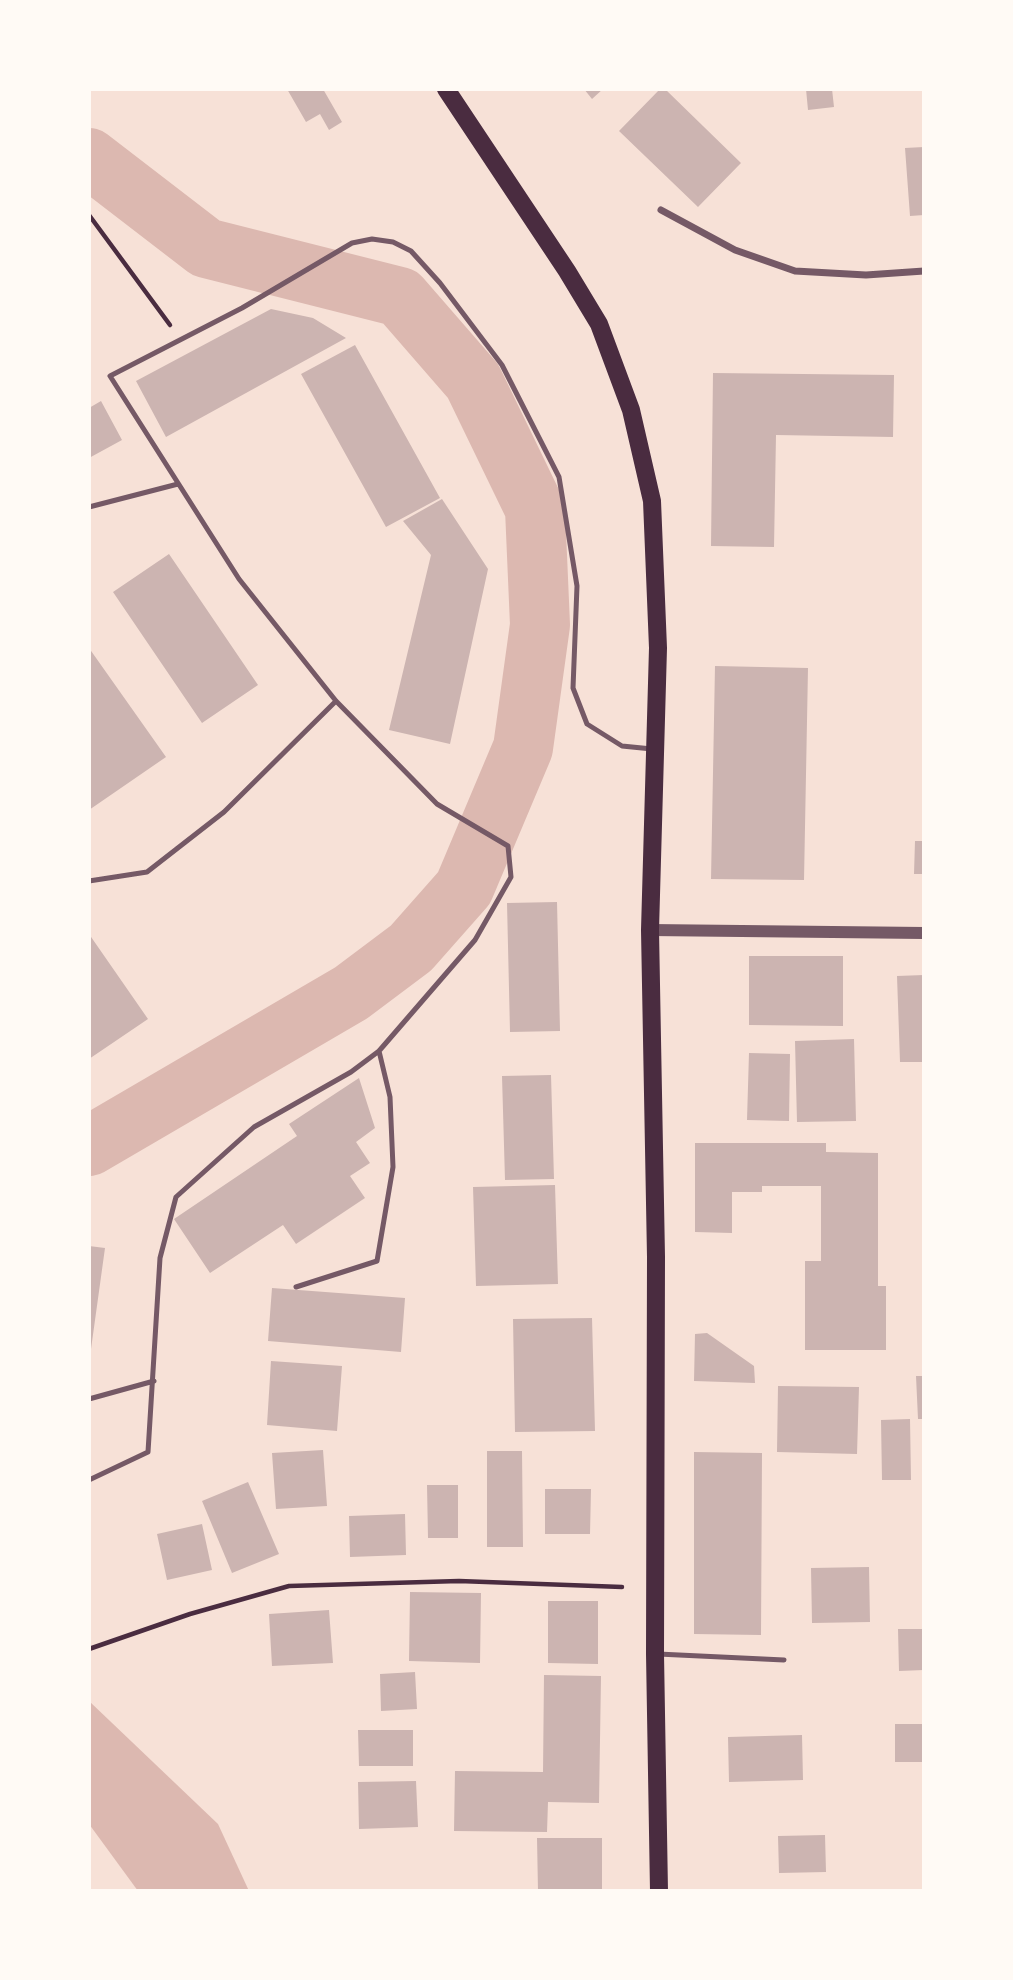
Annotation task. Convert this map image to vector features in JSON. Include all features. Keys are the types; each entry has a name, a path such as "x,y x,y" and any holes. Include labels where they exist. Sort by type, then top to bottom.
{"main road":[{"path":"446,89 568,271 599,324 631,410 652,501 658,648 650,930 656,1257 655,1654 659,1891"}],"street":[{"path":"661,210 735,250 795,271 866,275 924,271"},
{"path":"650,930 924,933"}],"lane":[{"path":"89,1480 148,1452 160,1258 176,1197 254,1127 351,1072 379,1051 475,940 511,877 508,846 437,804 336,701 239,579 110,376 242,308 352,243 382,240 411,251 440,283 502,365 559,477 577,586 573,688 587,724 622,746 655,749"},
{"path":"89,507 178,484"},
{"path":"89,881 147,872 224,812 336,701"},
{"path":"296,1287 377,1261 393,1167 390,1097 379,1051"},
{"path":"89,1399 154,1381"},
{"path":"655,1654 784,1660"}],"path":[{"path":"89,215 181,340"},
{"path":"89,1649 190,1614 289,1587 459,1581 622,1587"}],"shaded area":[{"path":"89,1701 218,1824 249,1891 138,1891 89,1824"}],"building":[{"path":"287,89 323,89 342,122 329,130 320,114 306,122"},
{"path":"584,89 603,89 592,99"},
{"path":"660,89 665,89 741,163 698,207 619,131"},
{"path":"806,89 832,89 834,107 808,110"},
{"path":"924,147 924,215 910,216 905,148"},
{"path":"271,309 313,318 346,338 166,437 136,381"},
{"path":"355,345 440,498 386,527 301,374"},
{"path":"713,373 894,375 893,437 776,435 774,547 711,546"},
{"path":"101,401 122,440 89,458 89,408"},
{"path":"442,499 488,569 450,744 389,730 431,555 403,521"},
{"path":"169,554 258,685 202,723 113,592"},
{"path":"89,648 166,757 89,810"},
{"path":"715,666 808,668 804,880 711,879"},
{"path":"915,841 924,841 924,874 914,874"},
{"path":"557,902 560,1031 510,1032 507,903"},
{"path":"89,934 148,1019 89,1059"},
{"path":"749,956 843,956 843,1026 749,1025"},
{"path":"924,975 924,1062 900,1062 897,976"},
{"path":"854,1039 856,1121 797,1122 795,1041"},
{"path":"749,1053 790,1054 789,1121 747,1120"},
{"path":"551,1075 554,1179 505,1180 502,1076"},
{"path":"359,1078 375,1128 356,1142 370,1163 350,1176 365,1198 296,1244 283,1225 210,1273 174,1219 297,1136 289,1124"},
{"path":"695,1143 826,1143 826,1152 878,1153 878,1286 886,1286 886,1350 805,1350 805,1261 821,1261 821,1186 762,1186 762,1192 732,1192 732,1233 695,1232"},
{"path":"555,1185 558,1284 476,1286 473,1187"},
{"path":"89,1246 105,1248 91,1349 89,1349"},
{"path":"272,1288 405,1298 401,1352 268,1341"},
{"path":"592,1318 595,1431 515,1432 513,1319"},
{"path":"707,1333 754,1366 755,1383 694,1381 695,1334"},
{"path":"271,1361 342,1366 337,1431 267,1425"},
{"path":"916,1376 924,1376 924,1419 918,1419"},
{"path":"778,1386 859,1387 857,1454 777,1452"},
{"path":"910,1419 911,1480 882,1480 881,1420"},
{"path":"323,1450 327,1506 276,1509 272,1453"},
{"path":"487,1451 522,1451 523,1547 487,1547"},
{"path":"694,1452 762,1453 761,1635 694,1634"},
{"path":"248,1482 279,1554 232,1573 202,1501"},
{"path":"427,1485 458,1485 458,1538 428,1538"},
{"path":"545,1489 591,1489 590,1534 545,1534"},
{"path":"405,1514 406,1555 350,1557 349,1516"},
{"path":"202,1524 212,1570 167,1580 157,1534"},
{"path":"869,1567 870,1622 812,1623 811,1568"},
{"path":"410,1592 481,1593 480,1663 409,1661"},
{"path":"548,1601 598,1601 598,1664 548,1663"},
{"path":"329,1610 333,1663 272,1666 269,1614"},
{"path":"898,1629 924,1629 924,1670 899,1671"},
{"path":"415,1672 417,1709 381,1711 380,1674"},
{"path":"544,1675 601,1676 599,1803 548,1802 547,1832 454,1831 455,1771 543,1772"},
{"path":"895,1724 924,1724 924,1762 895,1762"},
{"path":"358,1730 413,1730 413,1766 359,1766"},
{"path":"802,1735 803,1780 729,1782 728,1737"},
{"path":"416,1781 418,1827 359,1829 358,1782"},
{"path":"825,1835 826,1872 779,1873 778,1836"},
{"path":"537,1838 602,1838 602,1891 538,1891"}],"waterway":[{"path":"89,158 206,248 400,297 473,381 535,509 540,625 523,748 464,888 411,948 351,993 89,1146"}]}
